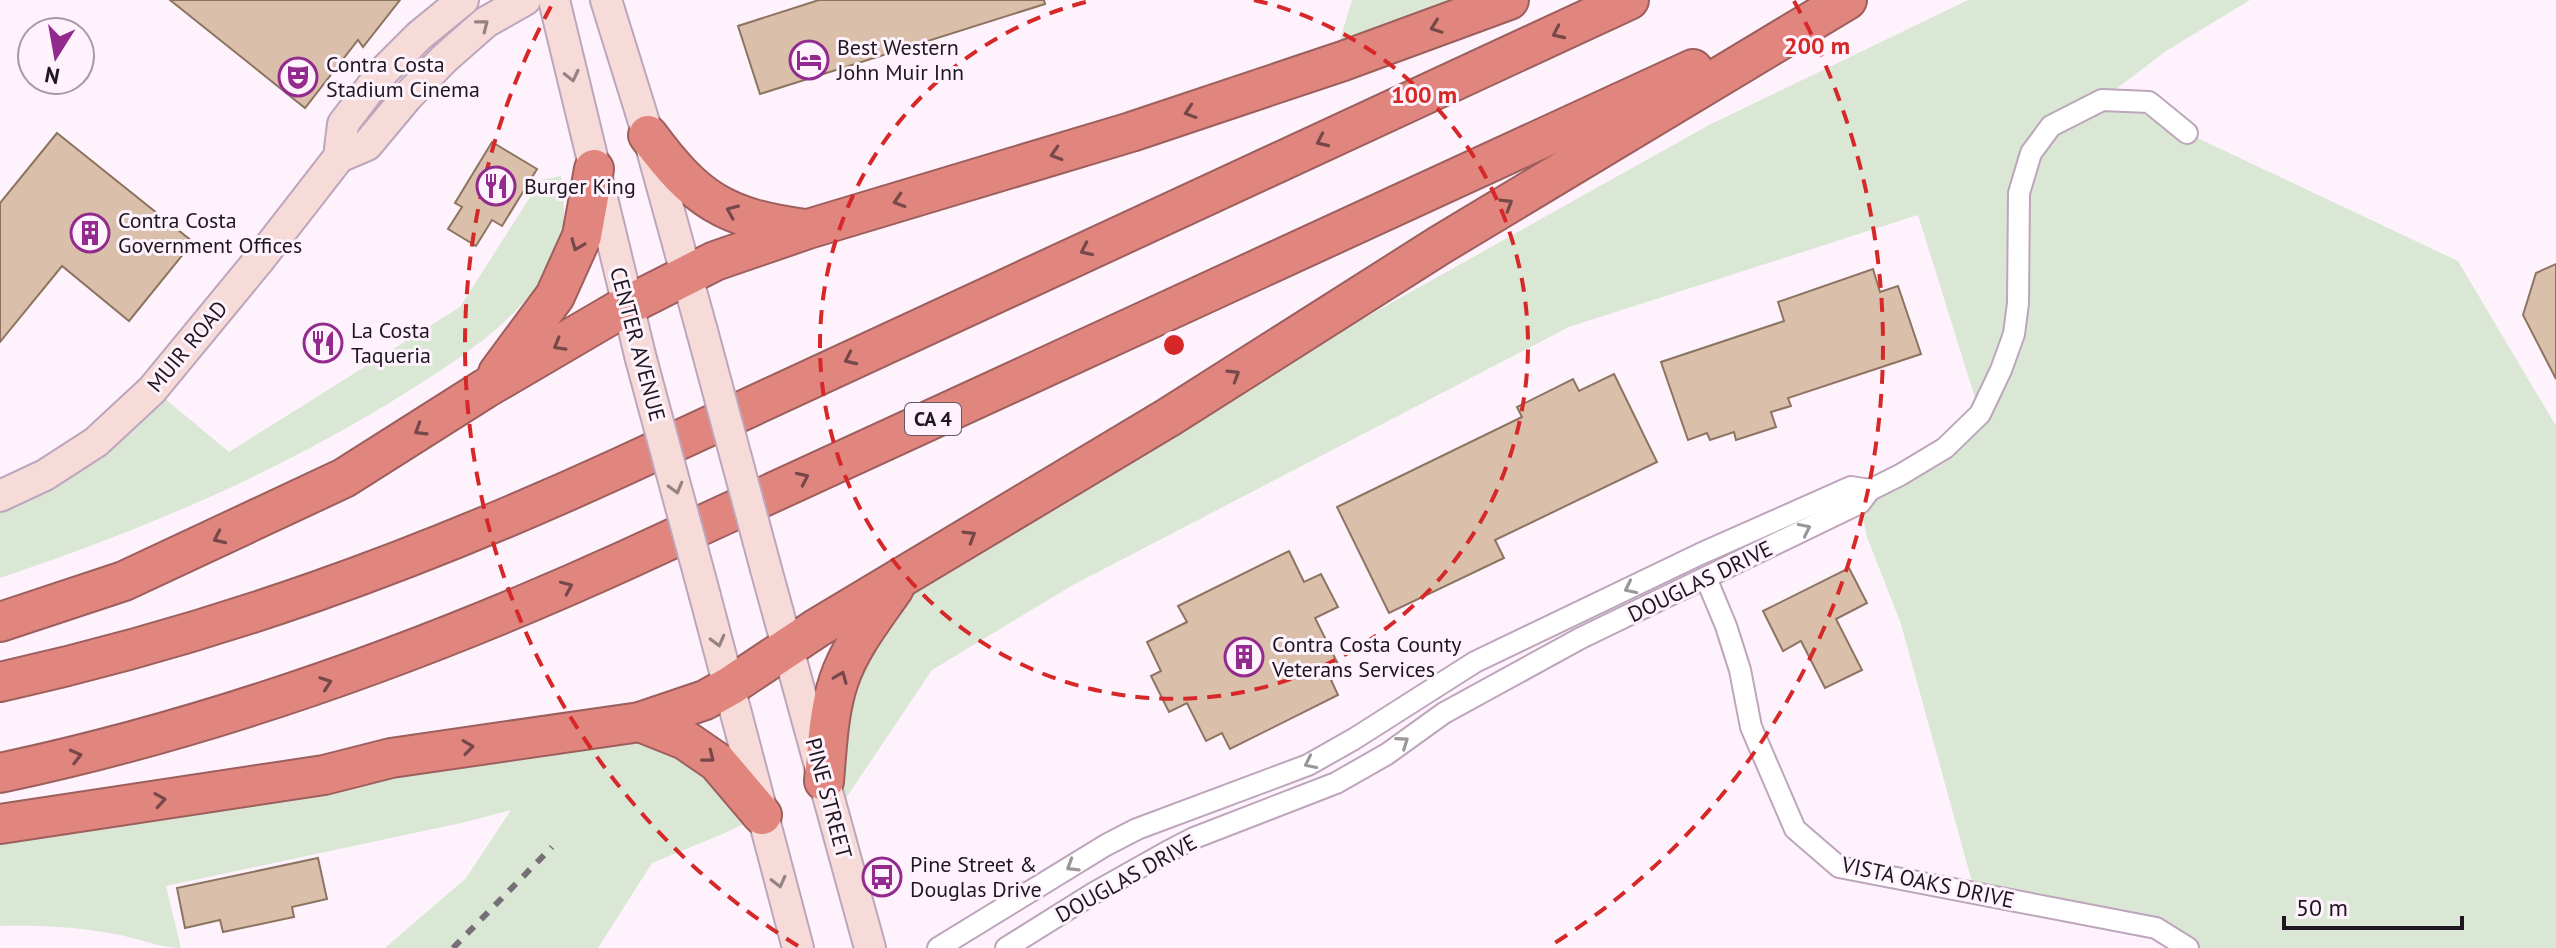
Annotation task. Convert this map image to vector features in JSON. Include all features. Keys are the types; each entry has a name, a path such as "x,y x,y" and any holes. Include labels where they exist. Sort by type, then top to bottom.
{"highway":[{"path":"0,622 124,581 344,478 486,388 686,274 808,229 1131,132 1343,61 1509,0"},
{"path":"0,682 148,646 266,610 469,535 1629,0"},
{"path":"0,824 324,775 391,758 640,722 705,700 903,576 1169,417 1440,245 1844,0"},
{"name":"CA 4","path":"0,773 118,745 267,703 421,648 525,606 1844,0"},
{"path":"648,135 690,186 712,202 735,213 772,224 808,229"},
{"path":"486,388 555,296 582,236 594,169"},
{"path":"824,781 831,712 839,680 869,624 903,576"},
{"path":"640,722 685,740 717,762 762,815"}],"street":[{"name":"MUIR ROAD","path":"339,157 343,124 381,74 419,36 463,0"},
{"name":"MUIR ROAD","path":"0,496 45,475 96,442 152,390 266,252 339,157 367,145 445,58 486,22 525,0"},
{"name":"CENTER AVENUE","path":"554,0 626,306 730,686"},
{"path":"606,0 648,135 788,648"},
{"name":"DOUGLAS DRIVE","path":"1019,945 1094,893 1167,852 1194,838 1336,783 1387,754 1444,713 1485,690 1581,638 1860,503 1870,490 1945,448 1980,414 2014,334 2018,303 2019,193 2031,153 2051,126 2102,100 2149,102 2187,133"},
{"name":"DOUGLAS DRIVE","path":"938,948 1106,845 1167,818 1308,765 1475,662 1700,554 1851,487 1870,490"},
{"name":"VISTA OAKS DRIVE","path":"1706,578 1740,670 1751,727 1795,829 1839,867 2156,928 2188,948"},
{"name":"PINE STREET","path":"788,648 870,948"},
{"path":"730,686 798,948"}],"green space":[{"path":"1352,0 1460,0 1339,43"},
{"path":"1968,0 2250,0 2166,51 2103,99 2149,102 2187,133 2458,261 2556,426 2556,948 2188,948 2156,928 1975,893 1901,624 1867,537 1860,503 1980,414 1918,215 1569,327 1073,585 932,670 834,816 831,712 903,576 1709,125"},
{"path":"561,176 563,230 546,272 512,314 470,350 354,424 256,475 104,541 0,578 0,496 163,397 229,452 460,307 541,180"},
{"path":"640,722 762,815 652,863 598,948 385,948 466,878 511,810 166,886 181,948 90,930 0,926 0,824"}],"building":[{"name":"Contra Costa Stadium Cinema","path":"170,0 400,0 363,47 358,40 305,108"},
{"name":"Best Western John Muir Inn","path":"819,0 1044,0 1045,4 760,94 738,26"},
{"name":"Contra Costa Government Offices","path":"57,133 193,242 129,321 62,266 0,342 0,203"},
{"name":"Burger King","path":"492,142 537,169 502,226 492,220 476,246 448,229 462,207 455,203"},
{"path":"2556,264 2556,379 2523,315 2536,273"},
{"path":"1873,269 1880,292 1898,286 1921,354 1788,398 1791,406 1771,412 1776,427 1736,440 1734,432 1710,440 1707,433 1688,440 1661,362 1784,321 1778,302"},
{"path":"1614,374 1657,462 1495,540 1504,558 1389,613 1337,507 1522,417 1517,407 1573,379 1579,391"},
{"name":"Contra Costa County Veterans Services","path":"1289,551 1304,582 1321,574 1338,607 1315,618 1343,674 1331,680 1338,695 1230,749 1222,733 1206,741 1187,703 1169,712 1151,676 1161,671 1147,642 1187,622 1178,606"},
{"path":"1849,568 1867,603 1836,619 1862,670 1825,688 1801,641 1783,651 1763,611"},
{"path":"318,858 327,899 292,907 294,917 223,932 220,920 185,928 177,888"}],"railway":[{"path":"453,948 552,847"}],"place":[{"name":"Best Western John Muir Inn","path":"809,60"},
{"name":"Contra Costa Stadium Cinema","path":"298,77"},
{"name":"Burger King","path":"496,186"},
{"name":"Contra Costa Government Offices","path":"90,233"},
{"name":"La Costa Taqueria","path":"323,343"},
{"name":"Contra Costa County Veterans Services","path":"1244,657"},
{"name":"Pine Street & Douglas Drive","path":"882,877"}]}
